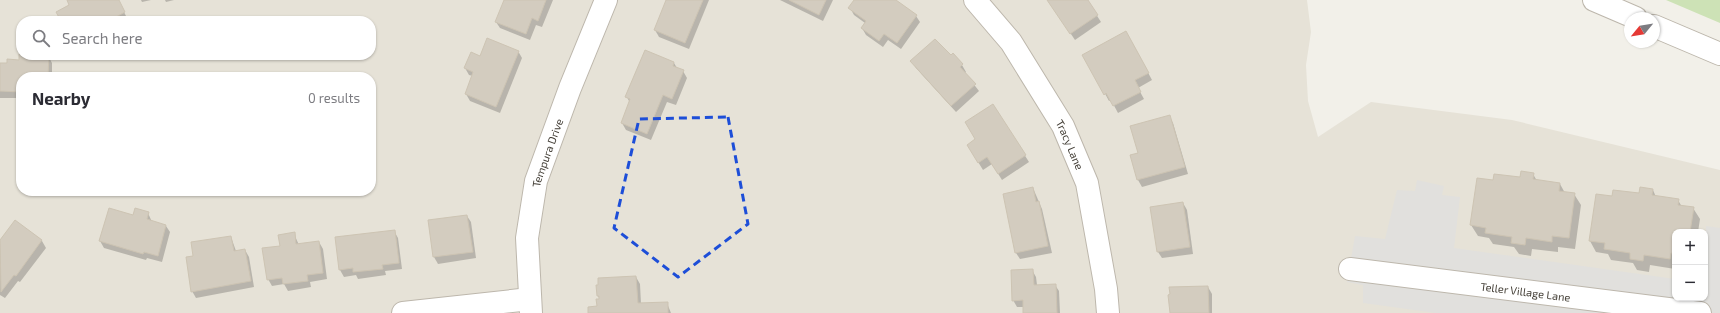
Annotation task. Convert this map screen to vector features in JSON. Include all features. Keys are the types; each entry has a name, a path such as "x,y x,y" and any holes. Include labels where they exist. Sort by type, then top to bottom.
{"street":[{"name":"Tempura Drive","path":"530,306 527,238 536,181 570,88 606,0"},
{"name":"Tracy Lane","path":"975,0 1011,42 1062,123 1087,183 1106,289 1108,313"},
{"path":"1594,0 1624,13"},
{"path":"1660,29 1720,54"},
{"name":"Teller Village Lane","path":"1350,269 1700,313"},
{"path":"404,313 530,306"}],"highlighted area":[{"path":"728,117 748,224 678,277 614,228 639,119"}],"shaded area":[{"path":"0,0 1307,0 1311,32 1306,65 1308,101 1318,137 1371,102 1512,120 1720,170 1720,313 0,313"},
{"path":"1417,180 1444,186 1442,195 1460,197 1454,248 1672,279 1672,301 1708,301 1708,229 1706,229 1706,226 1720,228 1720,313 1436,313 1363,303 1363,285 1347,282 1355,236 1385,239 1397,190 1415,191"}],"green space":[{"path":"1666,0 1720,0 1720,23"}],"building":[{"path":"67,0 119,0 125,12 118,16 58,16 56,12 69,5"},
{"path":"504,0 546,0 538,21 532,18 526,34 495,22"},
{"path":"666,0 703,0 685,43 654,30"},
{"path":"789,0 826,0 819,15"},
{"path":"854,0 896,0 917,15 897,43 884,34 879,41 861,28 866,21 848,8"},
{"path":"1047,0 1088,0 1098,15 1070,34"},
{"path":"1126,31 1149,73 1135,80 1141,92 1113,106 1106,93 1104,95 1082,55"},
{"path":"487,38 519,51 496,107 465,94 473,72 464,68 471,52 480,56"},
{"path":"935,39 951,55 953,53 963,64 960,67 976,84 951,106 910,61"},
{"path":"645,50 674,62 673,66 684,70 672,99 663,95 647,134 621,123 630,99 625,97"},
{"path":"7,59 49,60 48,72 16,72 16,92 0,91 0,63 7,63"},
{"path":"993,104 1026,155 998,174 987,157 978,163 967,145 975,139 965,122"},
{"path":"1170,115 1185,167 1137,180 1130,155 1138,153 1130,126"},
{"path":"1521,171 1534,173 1533,179 1560,183 1559,191 1575,193 1569,238 1552,236 1552,242 1526,238 1525,245 1511,243 1512,237 1485,233 1486,228 1470,225 1477,178 1493,180 1494,174 1520,177"},
{"path":"1033,187 1036,202 1039,201 1048,246 1015,253 1003,194"},
{"path":"1640,187 1653,189 1652,195 1679,199 1678,205 1694,207 1690,229 1672,229 1672,253 1670,259 1644,255 1643,261 1630,259 1630,253 1604,249 1605,243 1589,241 1596,194 1612,196 1613,190 1639,193"},
{"path":"1183,202 1190,247 1157,252 1150,207"},
{"path":"109,208 133,215 135,208 149,212 147,219 166,225 158,256 144,252 143,254 99,241"},
{"path":"467,215 473,252 433,257 428,220"},
{"path":"15,220 42,240 16,276 14,275 1,292 0,240"},
{"path":"395,230 399,263 382,265 383,269 353,272 353,268 339,270 335,237"},
{"path":"295,232 296,244 319,241 323,273 307,275 308,281 283,284 282,278 267,280 262,248 280,246 278,235"},
{"path":"231,236 234,251 245,249 251,281 191,292 186,257 193,256 191,242"},
{"path":"1033,269 1034,285 1056,284 1057,313 1023,313 1023,300 1012,301 1011,270"},
{"path":"636,276 638,303 668,302 668,313 588,313 588,307 597,306 596,299 599,299 599,296 597,296 596,285 598,285 598,278"},
{"path":"1208,286 1209,313 1170,313 1168,295 1170,294 1169,287"}]}
